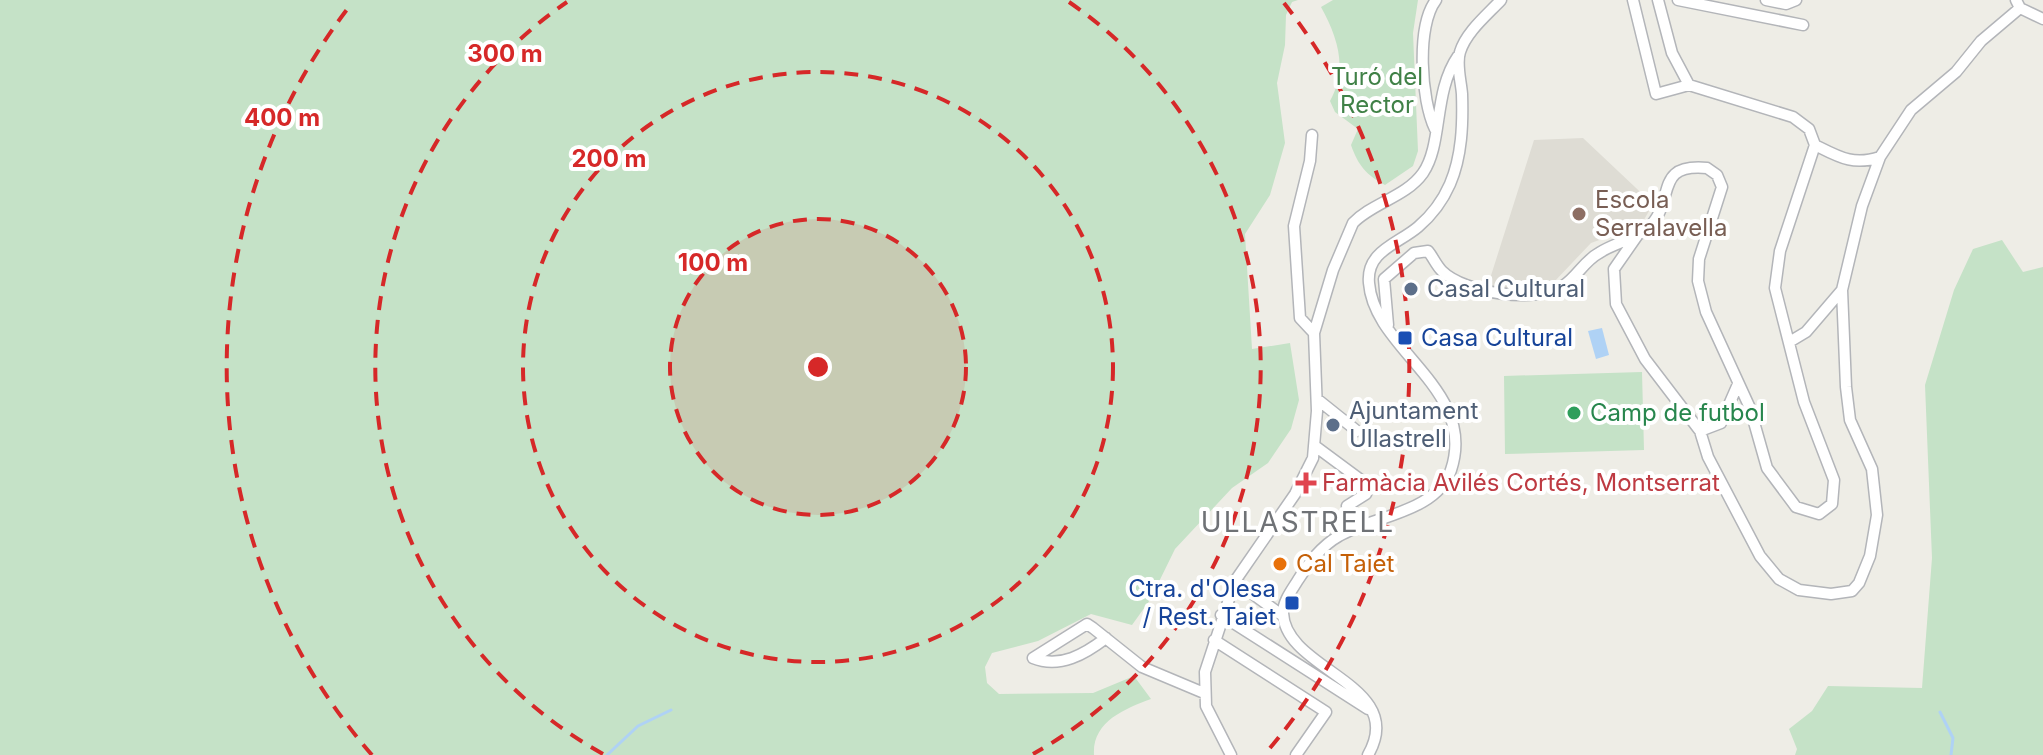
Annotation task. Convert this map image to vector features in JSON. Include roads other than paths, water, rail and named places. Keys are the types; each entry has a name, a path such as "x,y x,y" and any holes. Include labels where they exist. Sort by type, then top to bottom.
{"street":[{"path":"1435,129 1427,107 1423,39 1425,21 1436,0"},
{"path":"1231,755 1211,718 1204,693 1214,640 1235,581 1295,494 1315,446 1317,399 1314,333 1333,270 1353,223 1417,180 1430,159 1449,72 1472,32 1501,0"},
{"path":"1633,0 1656,94 1689,85 1793,117 1809,129 1815,145 1780,251 1775,280 1804,402 1834,480 1834,497 1824,512 1813,514 1801,511 1776,482 1761,454 1750,408 1706,312 1698,281 1702,246 1722,181 1707,168 1674,171 1660,214 1637,236 1614,269 1616,304 1645,359 1700,431 1708,457 1750,536 1779,579 1799,590 1819,594 1847,593 1856,588 1870,556 1877,515 1872,469 1848,408 1842,290 1862,206 1880,157 1911,110 1956,72 1981,41 2018,4 2043,19"},
{"path":"1666,0 1658,0 1672,53 1689,85"},
{"path":"1678,0 1714,4 1803,25"},
{"path":"1766,0 1786,4 1796,0"},
{"path":"1283,616 1294,586 1329,544 1349,531 1419,503 1443,484 1451,471 1454,447 1445,404 1371,296 1370,268 1377,255 1425,221 1451,182 1462,119 1459,54"},
{"path":"1312,135 1310,161 1294,226 1300,318 1314,333"},
{"path":"1815,145 1854,163 1880,157"},
{"path":"1388,325 1384,279 1399,263 1422,250 1428,251 1442,271 1452,277 1503,295 1535,295 1564,286 1595,254 1637,236"},
{"path":"1791,341 1806,332 1842,290"},
{"path":"1700,431 1721,423 1738,384"},
{"path":"1317,399 1357,431"},
{"path":"1315,446 1369,486 1366,494 1347,506"},
{"path":"1235,581 1283,616 1295,639 1353,687 1371,711 1377,732 1368,755"},
{"path":"1221,615 1371,711"},
{"path":"1106,638 1074,658 1051,662 1033,658 1087,624 1106,638 1142,667 1204,693"},
{"path":"1214,640 1326,712 1296,755"}],"water":[{"path":"1602,328 1609,355 1596,359 1588,331"}],"waterway":[{"path":"607,755 638,726 671,710"},
{"path":"1940,712 1953,738 1951,755"}],"place":[{"name":"Escola Serralavella","path":"1579,214"},
{"name":"Casal Cultural","path":"1411,289"},
{"name":"Casa Cultural","path":"1405,338"},
{"name":"Camp de futbol","path":"1574,413"},
{"name":"Ajuntament Ullastrell","path":"1333,425"},
{"name":"Farmàcia Avilés Cortés, Montserrat","path":"1306,483"},
{"name":"Cal Taiet","path":"1280,564"},
{"name":"Ctra. d'Olesa / Rest. Taiet","path":"1292,603"}],"district":[{"name":"ULLASTRELL","path":"1298,522"}],"park label":[{"name":"Turó del Rector","path":"1377,91"}]}
